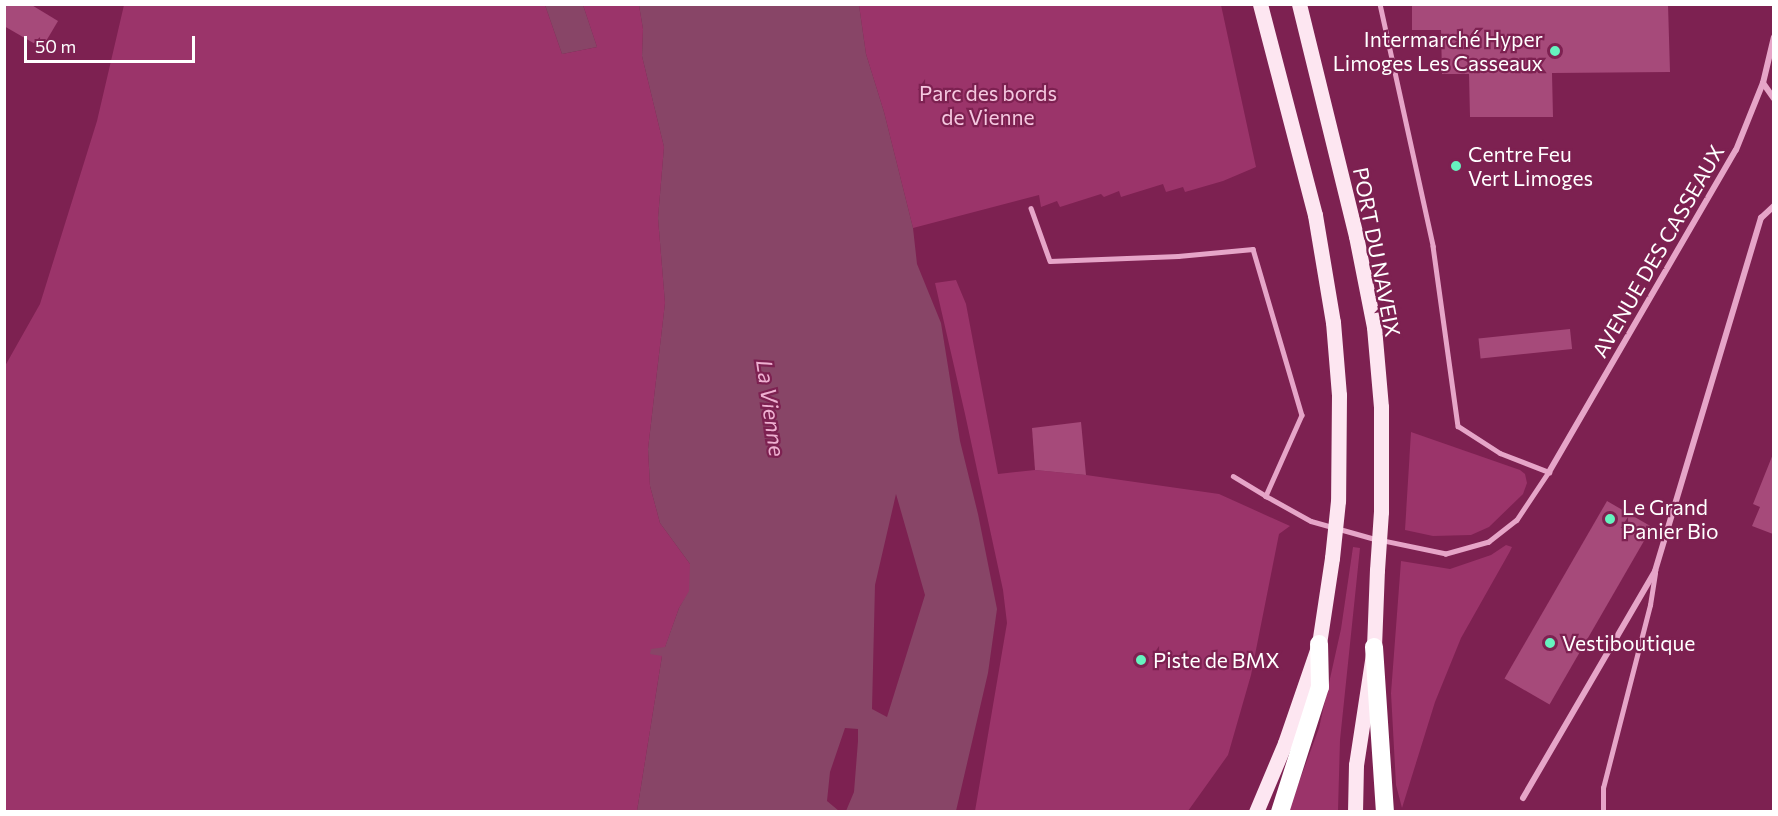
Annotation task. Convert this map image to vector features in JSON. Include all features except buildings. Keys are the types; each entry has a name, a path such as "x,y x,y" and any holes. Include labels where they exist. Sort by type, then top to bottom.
{"highway":[{"path":"1280,812 1320,687 1319,644"},
{"path":"1374,647 1385,812"}],"main road":[{"path":"1256,812 1285,743 1319,644 1332,558 1340,453 1333,322 1315,215 1260,4"},
{"name":"PORT DU NAVEIX","path":"1299,4 1356,236 1374,327 1381,407 1381,512 1374,647 1356,765 1355,812"}],"street":[{"name":"AVENUE DES CASSEAUX","path":"1549,472 1736,150 1763,83 1773,37"},
{"path":"1763,83 1773,99"},
{"path":"1523,798 1656,571 1761,218 1773,206"}],"lane":[{"path":"1233,476 1311,521 1406,547 1446,554 1489,542 1517,520 1549,472 1500,453 1458,426 1432,246 1380,4"},
{"path":"1031,208 1050,261 1178,256 1253,249 1302,415 1266,496"},
{"path":"1603,812 1603,788 1650,605 1656,571"}],"green space":[{"path":"124,5 545,5 562,54 597,47 583,5 639,5 643,29 642,56 664,147 658,218 665,303 648,449 650,486 660,523 690,564 690,591 679,608 662,656 637,811 5,812 5,366 40,304 97,121"},
{"name":"Parc des bords de Vienne","path":"859,5 1221,5 1256,167 1223,181 1185,192 1183,187 1166,192 1163,184 1121,197 1119,191 1104,197 1101,194 1060,207 1057,201 1041,207 1039,195 913,228 884,112 866,54"},
{"name":"Piste de BMX","path":"956,280 966,304 998,474 1035,470 1219,494 1290,526 1279,534 1251,675 1228,755 1188,811 975,811 1007,623 1003,590 935,283"},
{"path":"1411,432 1520,470 1525,474 1527,483 1523,494 1489,527 1471,535 1433,536 1405,530"},
{"path":"1506,545 1512,547 1461,638 1435,702 1402,808 1396,785 1391,693 1401,561 1450,569 1491,555"},
{"path":"1353,547 1360,548 1340,740 1338,811 1288,812 1319,728 1341,629"}],"water":[{"path":"545,5 583,5 597,47 562,54"},
{"name":"La Vienne","path":"639,5 859,5 866,54 884,112 913,228 917,264 941,323 960,441 978,514 997,609 988,673 956,811 846,811 854,792 858,729 845,728 830,772 827,801 839,811 637,811 662,656 650,654 651,649 665,647 679,608 689,591 690,564 660,523 650,486 648,449 665,303 658,218 664,147 642,56 643,29","holes":["896,494 925,595 887,717 872,709 875,585"]}],"place":[{"name":"Intermarché Hyper Limoges Les Casseaux","path":"1555,51"},
{"name":"Centre Feu Vert Limoges","path":"1456,166"},
{"name":"Le Grand Panier Bio","path":"1610,519"},
{"name":"Vestiboutique","path":"1550,643"},
{"name":"Piste de BMX","path":"1141,660"}]}
